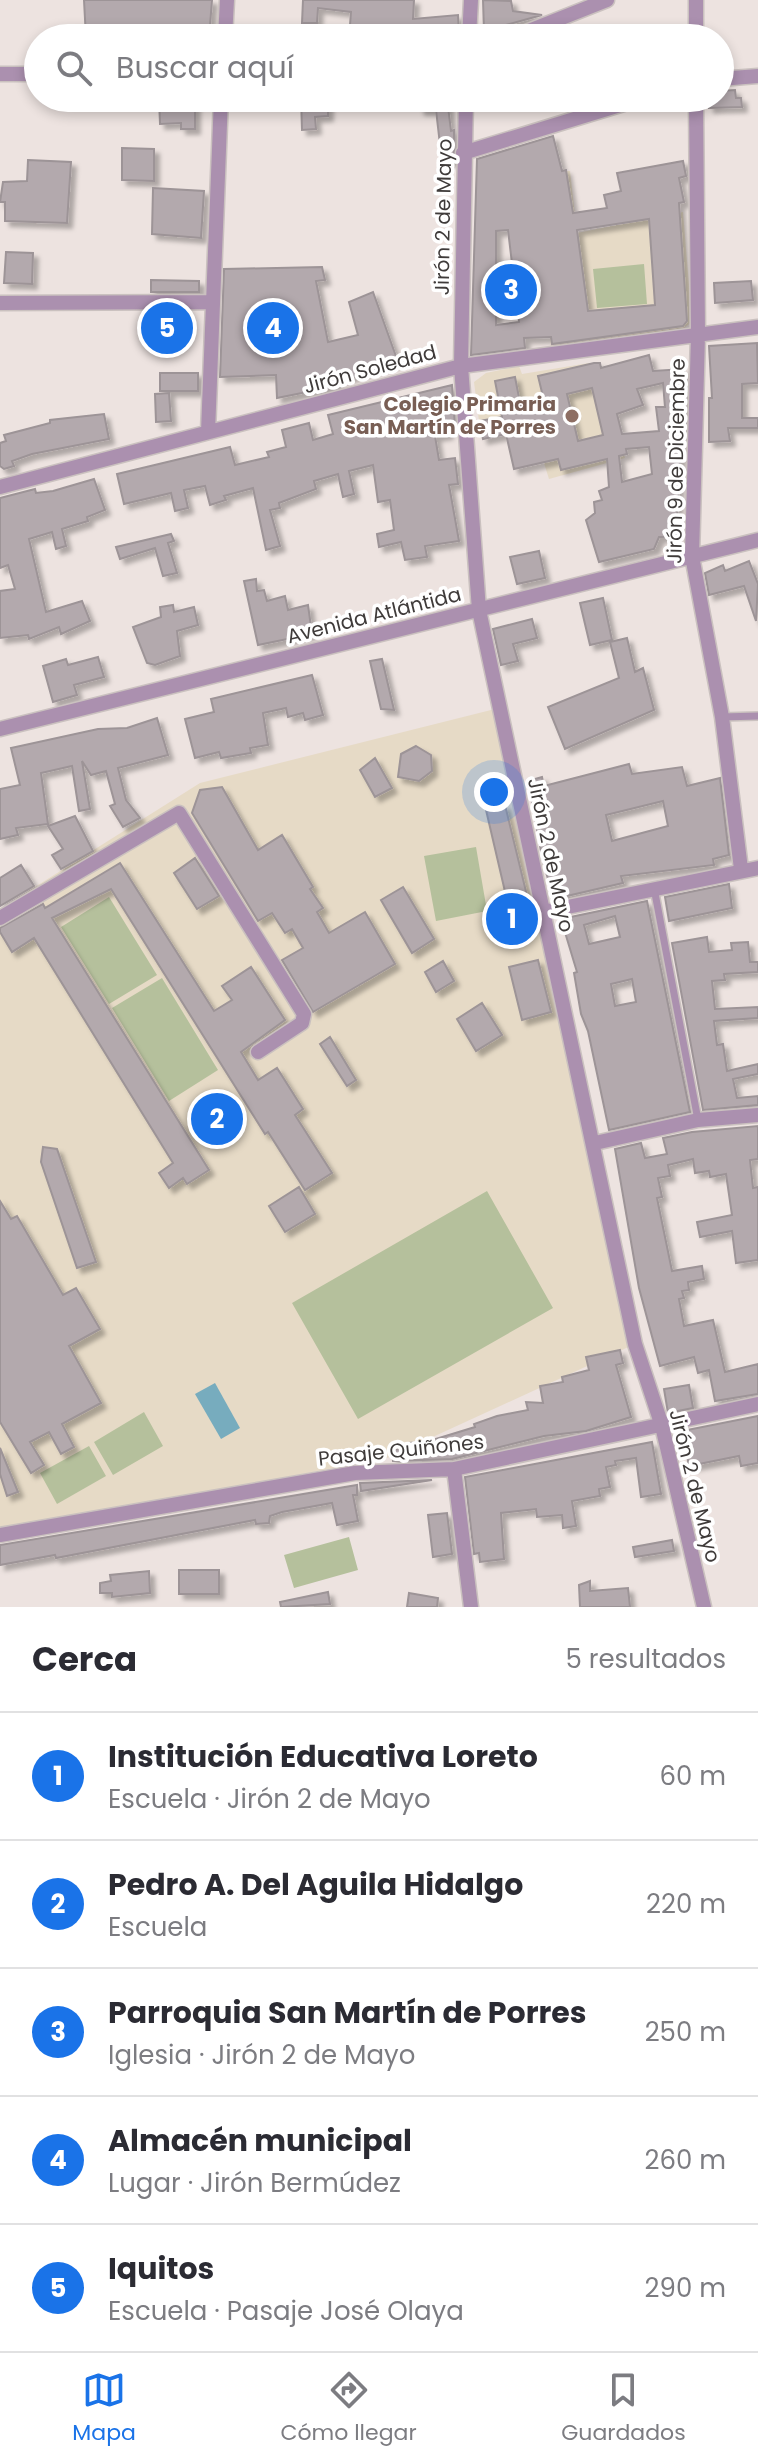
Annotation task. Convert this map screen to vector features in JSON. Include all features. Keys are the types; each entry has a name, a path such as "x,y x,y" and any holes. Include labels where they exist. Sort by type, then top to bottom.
{"street":[{"path":"226,24 227,0"},
{"path":"470,24 471,0"},
{"path":"546,24 607,0"},
{"path":"696,0 696,24"},
{"path":"0,74 24,74"},
{"path":"734,78 758,76"},
{"path":"208,432 220,112"},
{"name":"Jirón 2 de Mayo","path":"465,112 461,366 479,610 595,1143 635,1344 662,1426 704,1607"},
{"path":"463,153 597,112"},
{"name":"Jirón 9 de Diciembre","path":"696,112 698,335 692,556 722,717 741,869"},
{"path":"0,303 212,302"},
{"name":"Jirón Soledad","path":"0,487 461,366 758,327"},
{"name":"Avenida Atlántida","path":"0,729 758,540"},
{"path":"0,918 179,813 304,1014 302,1023 258,1052"},
{"path":"543,912 741,869 758,868"},
{"path":"595,1143 698,1120 758,1115"},
{"name":"Pasaje Quiñones","path":"0,1535 355,1473 454,1469 758,1404"},
{"path":"454,1469 471,1607"}],"lane":[{"path":"722,717 758,716"},
{"path":"654,888 698,1120"}],"shaded area":[{"path":"570,171 577,233 683,212 692,322 684,328 551,348 534,173"},
{"name":"Colegio Primaria San Martín de Porres","path":"589,363 597,390 606,388 625,458 549,479 528,412 479,421 474,382 486,373 519,366 522,374"},
{"path":"499,708 635,1344 387,1458 0,1531 0,909 200,783"}],"green space":[{"path":"644,264 647,304 597,308 593,269"},
{"path":"476,847 487,911 436,921 424,856"},
{"path":"109,897 157,975 109,1004 61,927"},
{"path":"162,978 218,1070 169,1101 112,1008"},
{"path":"487,1191 553,1308 358,1419 292,1303"},
{"path":"144,1412 163,1446 113,1475 94,1442"},
{"path":"89,1446 106,1476 57,1504 40,1473"},
{"path":"349,1537 358,1570 294,1588 284,1555"}],"water":[{"path":"215,1383 240,1428 221,1439 195,1394"}],"building":[{"path":"84,0 212,0 210,24 85,24"},
{"path":"303,0 414,0 413,19 458,15 458,24 350,24 351,12 318,8 317,23 302,23"},
{"path":"483,0 511,1 513,11 542,15 509,24 484,24"},
{"path":"734,90 736,98 741,98 742,107 734,107"},
{"path":"160,112 195,112 195,129 181,129 181,123 160,124"},
{"path":"301,112 328,112 328,116 315,117 316,129 302,130"},
{"path":"436,112 449,112 451,131 454,130 454,161 442,162"},
{"path":"553,136 562,171 566,170 573,213 607,208 604,195 621,191 617,173 683,161 686,176 679,178 684,202 679,203 687,321 683,326 552,344 551,337 524,338 525,348 471,355 477,159","holes":["649,219 655,305 588,311 577,230","508,230 519,322 496,325 496,231"]},
{"path":"122,148 154,149 154,181 122,180"},
{"path":"28,160 71,162 67,223 5,221 5,202 0,202 3,182 27,181"},
{"path":"153,188 204,191 201,238 152,234"},
{"path":"6,252 33,253 32,284 4,283"},
{"path":"322,267 325,280 316,281 328,342 358,335 349,302 373,292 398,362 336,381 337,386 277,398 276,375 220,377 224,269"},
{"path":"151,280 199,281 199,292 151,292"},
{"path":"751,281 753,300 715,303 714,283"},
{"path":"757,343 758,383 742,384 742,418 758,418 758,428 728,428 730,441 709,442 709,398 712,398 709,346"},
{"path":"649,355 653,371 684,369 686,427 682,427 676,537 659,537 654,549 599,562 586,520 595,513 594,502 602,500 599,491 609,487 607,459 561,470 558,459 514,469 506,434 483,439 479,421 502,417 495,381 515,377 522,413 546,409 538,376 594,363 600,363 601,368","holes":["663,383 665,407 656,407 659,431 622,434 617,414 643,405 637,389","592,388 603,435 578,441 567,394","649,447 652,474 622,482 619,456 627,454 626,449"]},
{"path":"160,373 198,373 198,391 160,391"},
{"path":"452,385 455,426 447,427 448,434 435,436 439,460 455,458 458,484 449,485 459,541 425,546 427,557 405,560 401,542 379,547 377,534 394,530 390,500 378,502 373,465 349,471 354,494 343,497 338,474 314,481 316,489 279,503 280,508 270,510 280,546 266,550 253,488 224,496 226,500 210,505 205,486 184,490 188,508 175,511 171,493 124,504 117,474 230,447 235,465 269,457 267,452 286,447 282,430 309,423 313,440 333,434 328,415"},
{"path":"169,393 171,421 156,422 155,394"},
{"path":"104,414 109,439 32,454 12,461 14,466 4,469 0,466 0,443 6,441 4,435 50,423 50,420"},
{"path":"94,479 105,510 87,517 88,521 62,529 66,546 56,549 52,532 29,539 46,612 82,601 90,621 61,634 59,627 29,639 28,635 0,638 0,591 15,589 8,565 0,568 0,498 35,489 36,493 53,491"},
{"path":"171,534 174,541 168,543 177,573 163,576 155,548 120,559 116,547"},
{"path":"539,551 545,578 517,584 510,557"},
{"path":"749,561 758,584 756,621 744,586 709,595 705,573 723,565 725,571"},
{"path":"256,579 257,591 264,590 267,601 285,596 288,610 308,605 312,634 258,645 244,581"},
{"path":"603,598 612,640 590,645 580,603"},
{"path":"173,605 174,612 194,607 198,625 177,631 180,656 155,665 147,663 133,627 161,617 160,607"},
{"path":"532,619 537,638 513,644 518,661 501,665 493,629"},
{"path":"627,638 635,672 643,668 654,710 565,749 548,707 619,678 610,642"},
{"path":"98,657 104,677 74,685 77,695 53,702 43,666 66,659 68,665"},
{"path":"382,659 394,710 381,709 370,661"},
{"path":"312,675 323,715 305,720 303,713 288,717 286,708 263,713 268,745 250,748 251,753 221,758 219,752 195,758 185,719 214,712 211,699"},
{"path":"157,718 168,755 118,768 126,800 140,818 123,827 110,806 115,804 106,771 91,775 82,761 90,809 79,811 72,766 41,773 48,824 16,828 18,835 0,839 0,789 20,785 11,748 98,729 127,728"},
{"path":"416,746 431,755 432,771 419,781 398,777 401,754"},
{"path":"375,758 392,788 375,797 360,770"},
{"path":"629,764 632,774 682,767 687,786 720,778 729,855 713,859 714,865 621,876 623,883 554,899 543,862 528,781 542,777 544,786","holes":["663,801 668,826 612,841 606,815"]},
{"path":"222,787 258,850 282,835 313,887 310,889 323,908 317,912 329,933 365,912 395,964 313,1012 282,960 303,948 292,929 285,933 272,913 258,921 192,813 200,790"},
{"path":"505,805 530,908 510,913 486,810"},
{"path":"75,816 93,851 61,869 52,855 63,849 48,826"},
{"path":"195,858 219,896 197,909 174,873"},
{"path":"120,863 214,1011 232,1000 222,986 251,967 285,1020 241,1052 258,1080 277,1068 303,1109 295,1115 332,1173 305,1190 268,1132 265,1134 111,889 52,918 209,1170 187,1184 183,1178 169,1188 159,1173 173,1163 34,938 12,952 0,932 0,928 43,904 45,908"},
{"path":"21,865 34,886 0,906 0,878"},
{"path":"729,884 732,908 669,921 665,897"},
{"path":"403,887 434,939 412,953 381,900"},
{"path":"647,901 690,1112 609,1130 588,1031 581,1014 574,973 577,972 561,919","holes":["615,916 620,937 589,944 584,925","632,979 636,1002 615,1006 611,984"]},
{"path":"707,937 709,952 732,950 731,943 748,942 750,962 758,962 758,972 724,974 725,980 712,981 715,1009 758,1007 758,1018 714,1021 717,1045 723,1044 727,1071 758,1064 758,1074 733,1079 737,1098 758,1096 758,1105 703,1110 672,943"},
{"path":"538,960 551,1012 522,1020 509,967"},
{"path":"443,961 454,981 436,992 425,972"},
{"path":"482,1003 502,1035 476,1051 457,1019"},
{"path":"330,1037 356,1080 347,1086 320,1044"},
{"path":"758,1126 758,1159 750,1160 753,1188 758,1187 758,1260 736,1263 732,1231 700,1237 697,1222 732,1215 726,1174 710,1177 709,1171 695,1173 693,1159 668,1165 670,1176 658,1178 662,1197 657,1198 672,1271 702,1266 704,1279 688,1282 689,1290 682,1291 684,1298 679,1299 684,1326 713,1320 725,1372 758,1364 758,1394 715,1401 709,1370 698,1373 694,1357 660,1366 639,1288 615,1149 641,1143 645,1158 667,1154 663,1138"},
{"path":"43,1147 57,1149 96,1262 77,1268 41,1162"},
{"path":"299,1187 315,1214 285,1232 269,1206"},
{"path":"0,1201 11,1219 17,1216 63,1295 76,1288 100,1329 69,1346 101,1403 62,1424 74,1447 61,1454 49,1432 30,1442 44,1465 31,1473 0,1422"},
{"path":"620,1350 623,1363 616,1365 631,1417 586,1431 544,1436 452,1459 393,1461 392,1450 409,1448 408,1443 426,1442 475,1427 474,1424 497,1416 528,1410 526,1402 543,1403 540,1386 563,1382 562,1377 589,1370 586,1357"},
{"path":"689,1385 693,1408 668,1413 664,1389"},
{"path":"758,1416 758,1463 741,1466 739,1456 689,1466 682,1431"},
{"path":"652,1442 661,1494 641,1497 636,1458 615,1461 616,1465 606,1467 610,1487 599,1489 600,1496 572,1501 576,1526 563,1528 562,1515 537,1517 536,1509 501,1513 504,1559 480,1562 479,1553 474,1554 465,1477"},
{"path":"0,1448 18,1492 7,1496 0,1474"},
{"path":"432,1480 361,1491 360,1483"},
{"path":"357,1485 357,1495 353,1495 358,1521 337,1525 332,1503 282,1512 270,1516 269,1523 256,1524 255,1520 56,1558 55,1555 0,1565 0,1545"},
{"path":"447,1513 452,1554 433,1557 428,1515"},
{"path":"672,1540 674,1551 635,1557 633,1547"},
{"path":"179,1570 219,1570 219,1594 179,1594"},
{"path":"149,1571 150,1593 112,1597 112,1593 100,1593 100,1583 111,1581 110,1575"},
{"path":"590,1581 590,1591 628,1588 630,1607 580,1607 579,1585"},
{"path":"328,1592 330,1604 281,1607 280,1602"},
{"path":"409,1593 438,1598 437,1607 407,1607"}],"place":[{"name":"Parroquia San Martín de Porres","path":"511,290"},
{"name":"Iquitos","path":"167,328"},
{"name":"Almacén municipal","path":"273,328"},
{"name":"Colegio Primaria San Martín de Porres","path":"572,416"},
{"name":"Institución Educativa Loreto","path":"512,919"},
{"name":"Pedro A. Del Aguila Hidalgo","path":"217,1119"}]}
